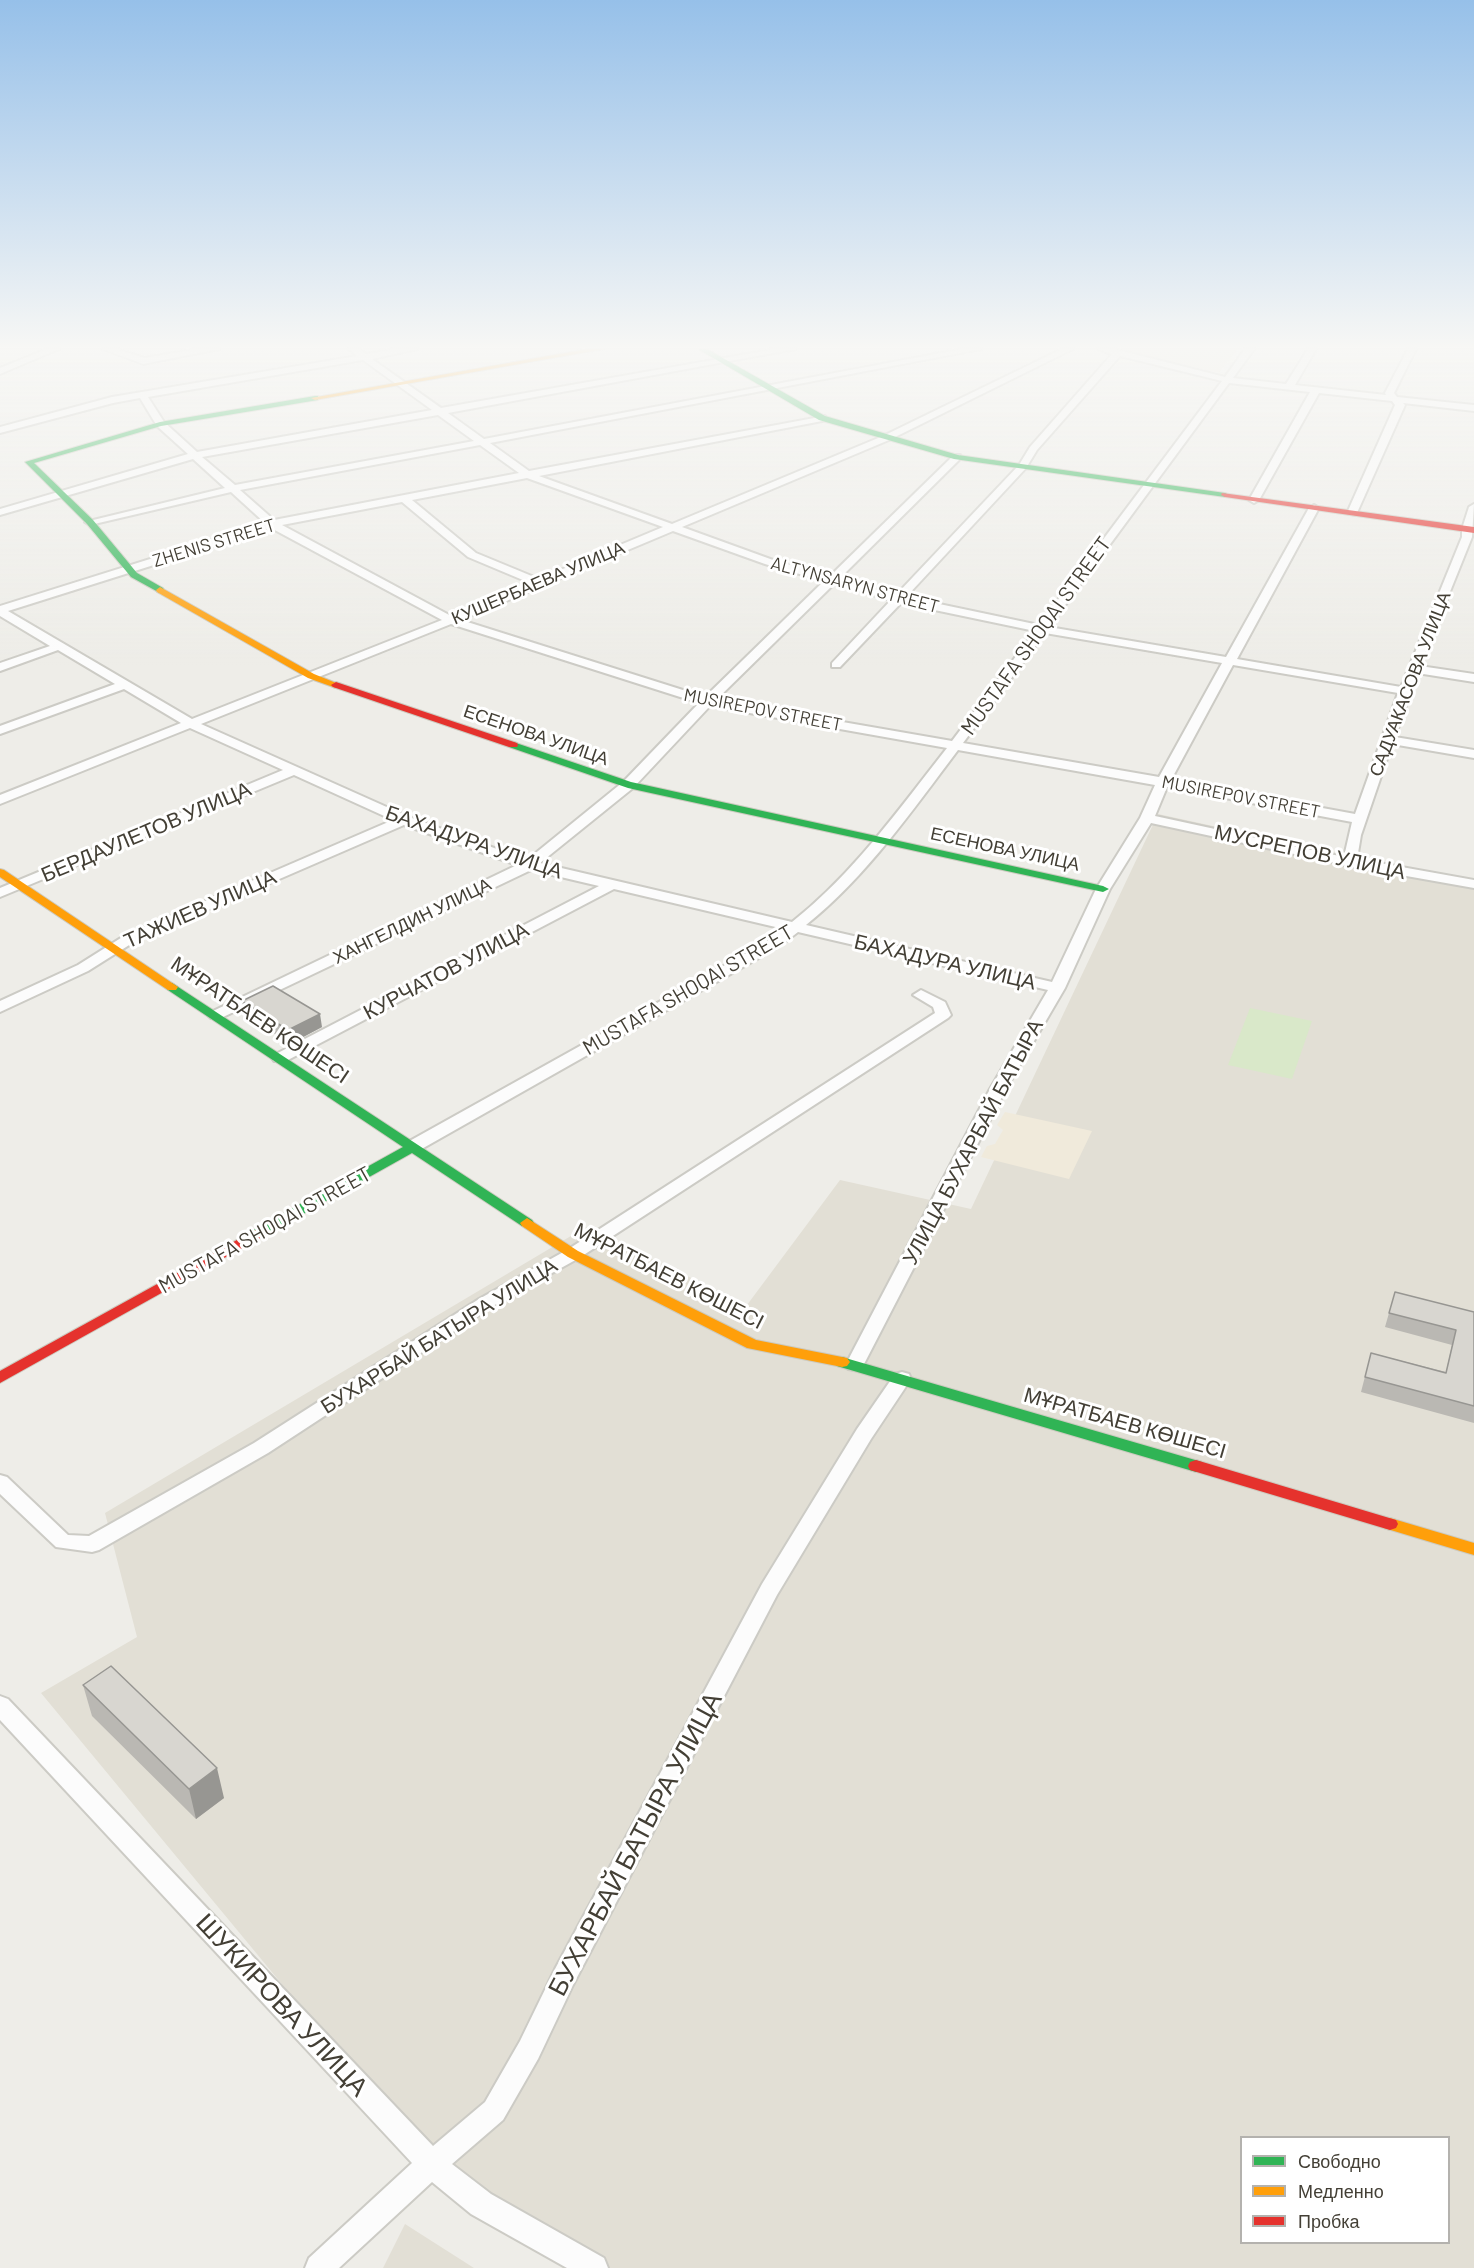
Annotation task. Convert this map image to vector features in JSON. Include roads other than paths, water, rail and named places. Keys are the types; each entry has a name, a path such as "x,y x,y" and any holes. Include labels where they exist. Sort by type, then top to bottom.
{"street":[{"name":"ЕСЕНОВА УЛИЦА","path":"54,455 29,462 90,522 134,575 311,676 628,785 1103,889"},
{"path":"0,512 201,455"},
{"path":"90,522 232,489 414,455"},
{"name":"ALTYNSARYN STREET","path":"500,455 528,475 671,527 769,562 899,599 1041,629 1405,691"},
{"name":"ZHENIS STREET","path":"0,611 272,524 632,455"},
{"name":"КУШЕРБАЕВА УЛИЦА","path":"0,800 451,620 844,455"},
{"path":"953,455 1254,500 1471,529"},
{"path":"836,665 1023,466 1030,455"},
{"name":"MUSTAFA SHOQAI STREET","path":"0,1378 776,943 798,927 820,907 882,840 955,746 1170,455"},
{"path":"1254,500 1279,455"},
{"path":"1352,513 1378,455"},
{"name":"MUSIREPOV STREET","path":"195,456 272,524 451,620 707,702 1359,819"},
{"name":"ХАНГЕЛДИН УЛИЦА","path":"216,1016 529,865 628,785 707,702 957,456"},
{"path":"405,499 472,555 539,583"},
{"name":"САДУАКАСОВА УЛИЦА","path":"1350,862 1359,819 1413,669 1471,529 1474,507"},
{"name":"УЛИЦА БУХАРБАЙ БАТЫРА","path":"855,1364 998,1089 1057,988 1103,889 1147,818 1163,782 1314,508"},
{"name":"БАХАДУРА УЛИЦА","path":"0,611 191,724 404,820 529,865 1057,988"},
{"path":"0,667 60,646"},
{"path":"1413,669 1474,678"},
{"path":"0,730 124,685"},
{"path":"1388,740 1474,754"},
{"name":"БЕРДАУЛЕТОВ УЛИЦА","path":"0,892 292,771"},
{"name":"МУСРЕПОВ УЛИЦА","path":"1147,818 1350,862 1474,884"},
{"name":"ТАЖИЕВ УЛИЦА","path":"0,1007 83,968 115,947 404,820"},
{"name":"МҰРАТБАЕВ КӨШЕСІ","path":"0,872 573,1254 721,1330 752,1344 855,1364 1474,1549"},
{"name":"КУРЧАТОВ УЛИЦА","path":"280,1058 611,885"},
{"name":"БУХАРБАЙ БАТЫРА УЛИЦА","path":"0,1482 63,1542 92,1544 261,1448 485,1303 573,1254 943,1014 940,1005 921,995"},
{"name":"БУХАРБАЙ БАТЫРА УЛИЦА","path":"319,2268 431,2164 494,2111 529,2050 564,1977 769,1590 864,1434 902,1379"},
{"name":"ШУКИРОВА УЛИЦА","path":"0,1705 431,2164 481,2204 594,2268"}]}
